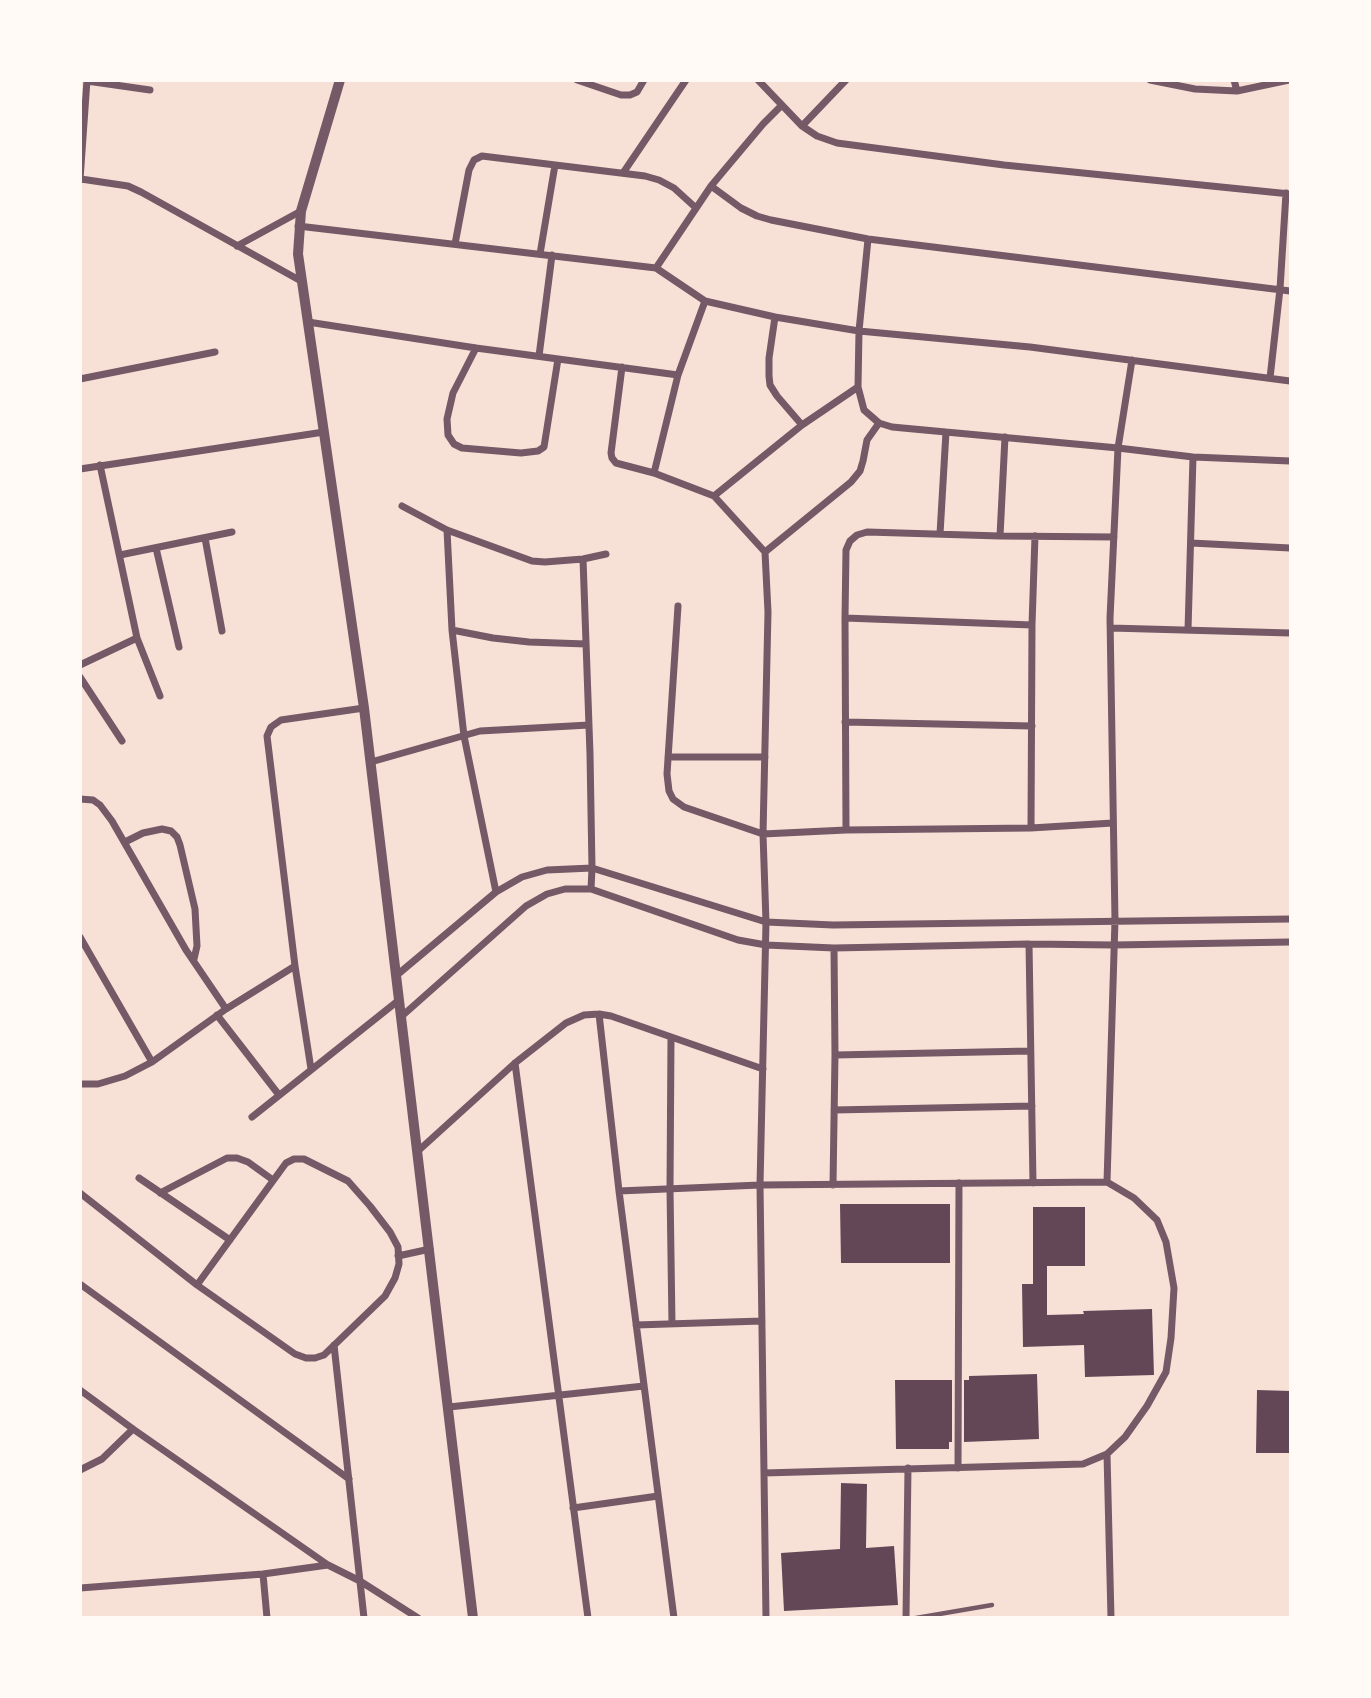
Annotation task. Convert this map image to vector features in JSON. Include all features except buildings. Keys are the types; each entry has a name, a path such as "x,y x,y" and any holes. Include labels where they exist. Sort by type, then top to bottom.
{"street":[{"path":"340,80 300,211 298,254 365,708 473,1618"},
{"path":"576,80 621,95 637,92 644,80"},
{"path":"623,173 686,80"},
{"path":"758,80 802,126 817,136 837,143 1004,165 1288,194 1270,378"},
{"path":"802,126 846,80"},
{"path":"1150,80 1195,89 1237,91 1289,80"},
{"path":"1234,80 1237,91"},
{"path":"150,90 87,81 80,179 128,186 301,281"},
{"path":"656,268 711,186 763,124 782,106"},
{"path":"456,244 467,177 474,160 482,156 659,180 674,188 696,208"},
{"path":"540,254 555,165"},
{"path":"711,186 757,216 868,239 1290,291"},
{"path":"237,246 300,211"},
{"path":"298,226 656,268 705,301 775,317 859,331 1030,347 1290,381"},
{"path":"868,239 859,331 859,387 864,410 879,424 1193,457 1290,461"},
{"path":"539,356 552,255"},
{"path":"654,473 678,375 705,301"},
{"path":"775,317 769,358 770,385 776,396 802,425"},
{"path":"308,322 678,375"},
{"path":"476,348 453,393 447,419 448,435 454,444 462,448 521,453 538,451 544,447 558,359"},
{"path":"80,379 215,352"},
{"path":"1107,1182 1115,920 1111,628 1118,448 1132,360"},
{"path":"622,368 612,458 616,463 654,473 714,496 765,552 768,612 763,834 766,945 760,1185 766,1618"},
{"path":"714,496 802,425 859,387"},
{"path":"765,552 851,482 860,471 867,440 879,424"},
{"path":"80,469 324,432"},
{"path":"940,534 946,432"},
{"path":"1000,536 1005,437"},
{"path":"1188,630 1193,457"},
{"path":"100,465 137,638 160,696"},
{"path":"401,506 447,530 532,561 583,559 606,554"},
{"path":"447,530 453,630 464,736 496,892"},
{"path":"846,830 845,618 846,550 850,541 867,531 1114,537"},
{"path":"120,555 232,533"},
{"path":"1031,828 1035,536"},
{"path":"205,538 222,631"},
{"path":"1191,543 1290,548"},
{"path":"156,548 179,647"},
{"path":"583,559 591,889"},
{"path":"678,606 668,791 673,799 684,807 763,834 846,830 1031,828 1113,823"},
{"path":"845,618 1032,625"},
{"path":"1111,628 1290,633"},
{"path":"453,630 529,642 586,644"},
{"path":"80,665 137,638"},
{"path":"80,677 122,741"},
{"path":"312,1069 295,965 267,736 271,727 281,720 365,708"},
{"path":"845,722 1032,726"},
{"path":"371,762 480,731 589,725"},
{"path":"668,757 765,757"},
{"path":"80,799 93,800 100,805 125,842 186,950 226,1009"},
{"path":"125,842 143,833 163,830 171,831 177,837 195,909 197,946 194,960"},
{"path":"397,975 496,892 522,877 547,870 592,868 766,922 833,925 1290,919"},
{"path":"402,1016 526,906 565,888 591,889 738,940 766,945 834,948 1290,942"},
{"path":"80,937 152,1062"},
{"path":"1029,944 1033,1183"},
{"path":"833,1185 834,948"},
{"path":"80,1084 98,1084 125,1076 152,1062 217,1015 295,965"},
{"path":"252,1117 400,999"},
{"path":"598,1014 674,1618"},
{"path":"217,1015 279,1095"},
{"path":"418,1151 515,1063 566,1023 583,1015 611,1016 763,1069"},
{"path":"671,1037 672,1324"},
{"path":"835,1055 1030,1051"},
{"path":"515,1063 588,1618"},
{"path":"834,1110 1032,1106"},
{"path":"160,1192 227,1158 248,1162 273,1180"},
{"path":"80,1193 197,1286 295,1354 306,1358 324,1355 385,1297 399,1264 398,1248 390,1232 348,1181 304,1159 294,1159 286,1163 273,1180 197,1286"},
{"path":"139,1178 230,1240"},
{"path":"619,1191 760,1185 1107,1182 1134,1198 1157,1220 1166,1242 1174,1289 1166,1372 1125,1437 1107,1454 1083,1464 764,1473"},
{"path":"958,1468 959,1183"},
{"path":"398,1256 430,1249"},
{"path":"80,1284 349,1479"},
{"path":"636,1325 762,1321"},
{"path":"334,1345 364,1618"},
{"path":"449,1407 644,1386"},
{"path":"80,1390 328,1565 360,1581 418,1618"},
{"path":"80,1470 102,1459 133,1429"},
{"path":"1107,1454 1111,1618"},
{"path":"906,1618 908,1468"},
{"path":"573,1508 658,1496"},
{"path":"80,1588 263,1574 328,1565"},
{"path":"263,1574 267,1618"}],"lane":[{"path":"916,1618 992,1605"}]}
